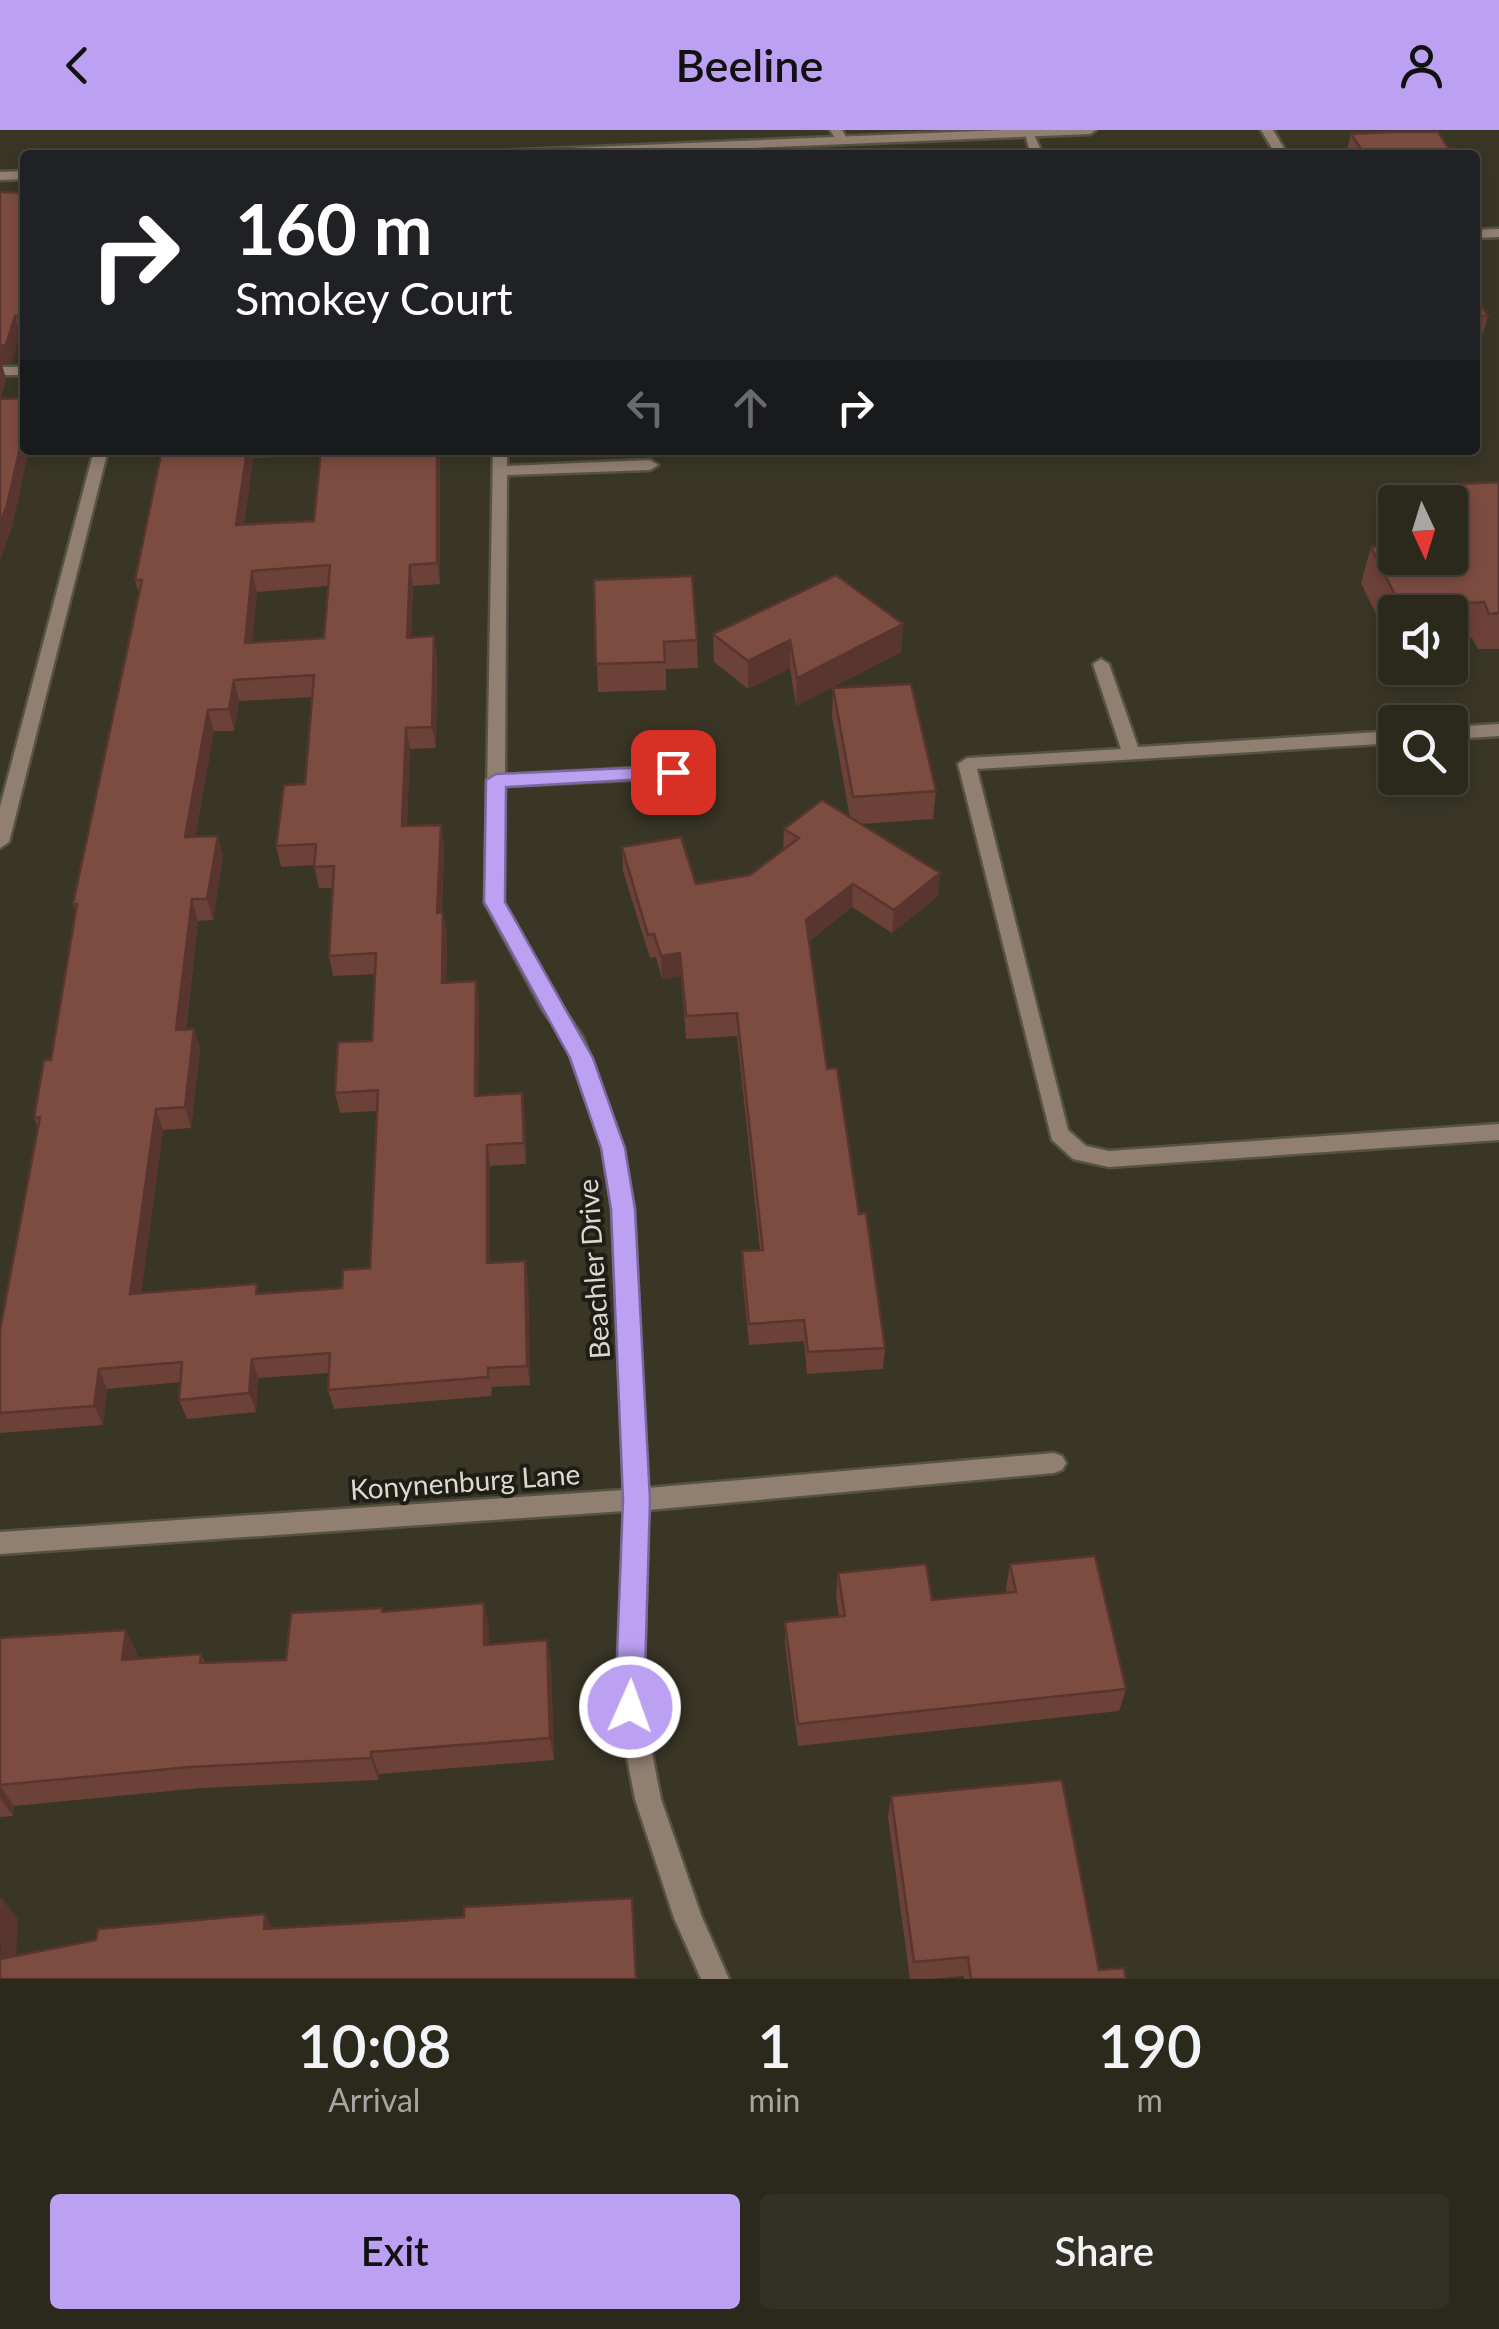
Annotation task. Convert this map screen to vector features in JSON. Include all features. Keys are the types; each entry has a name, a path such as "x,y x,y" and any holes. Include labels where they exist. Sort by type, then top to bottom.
{"street":[{"path":"655,150 839,135 1090,130"},
{"path":"1028,132 1036,150"},
{"path":"0,842 100,455"},
{"path":"499,461 650,465"},
{"name":"Beachler Drive","path":"499,461 494,902 549,1004 573,1037 613,1148 623,1209 636,1500 630,1707 648,1799 688,1918 715,1979"},
{"path":"1102,664 1131,754"},
{"path":"1468,732 1499,730"},
{"path":"1378,738 967,764 1059,1134 1080,1153 1109,1159 1499,1132"},
{"path":"496,780 673,772"},
{"name":"Konynenburg Lane","path":"0,1542 636,1500 1054,1463"}],"building":[{"path":"1438,132 1450,150 1362,150 1351,134"},
{"path":"0,192 20,193 20,316 15,316 6,345 0,346"},
{"path":"20,398 20,448 0,523 0,399"},
{"path":"161,455 246,455 236,525 314,521 321,455 437,455 437,563 410,565 407,638 434,636 432,727 406,728 402,826 441,825 437,913 443,912 442,983 476,981 475,1096 522,1093 524,1143 487,1145 487,1263 525,1261 527,1366 488,1368 488,1377 328,1390 330,1353 252,1359 249,1393 179,1400 182,1362 99,1369 94,1406 0,1413 0,1330 40,1117 34,1118 44,1060 51,1060 77,904 73,904 142,580 135,580","holes":["330,565 324,638 245,643 252,571","314,675 305,784 284,785 276,846 316,844 314,867 334,866 329,956 376,953 372,1041 338,1042 335,1093 378,1090 370,1268 343,1270 342,1288 256,1294 257,1284 130,1294 156,1109 185,1107 194,1029 176,1030 192,899 207,899 218,836 185,837 208,710 229,709 234,680"]},
{"path":"1499,482 1499,613 1489,614 1484,602 1468,603 1468,595 1395,595 1385,575 1468,575 1468,485 1441,485"},
{"path":"836,575 903,624 797,678 790,640 748,661 713,634"},
{"path":"692,576 697,640 664,642 665,662 596,664 594,580"},
{"path":"911,684 936,791 853,797 833,688"},
{"path":"822,800 940,873 894,910 853,884 806,920 827,1069 837,1068 859,1214 866,1213 885,1348 808,1352 804,1320 749,1324 742,1251 763,1250 737,1013 686,1016 680,953 661,956 654,934 648,935 622,847 681,837 696,884 750,875 799,838 784,829"},
{"path":"1095,1556 1126,1689 798,1724 785,1622 845,1616 838,1573 926,1564 932,1600 1016,1592 1010,1564"},
{"path":"484,1603 484,1645 547,1640 550,1738 371,1752 371,1758 190,1767 0,1785 0,1638 126,1630 122,1660 201,1654 200,1663 286,1660 291,1613 382,1608 382,1612"},
{"path":"1062,1780 1099,1970 1124,1968 1126,1979 971,1979 968,1957 914,1962 891,1796"},
{"path":"632,1898 636,1979 0,1979 0,1959 96,1940 98,1929 265,1914 264,1929 464,1917 464,1907"},
{"path":"0,1900 3,1900 0,1945"}],"route":[{"path":"630,1707 636,1500 623,1209 613,1148 582,1058 494,902 496,780 673,772"}]}
